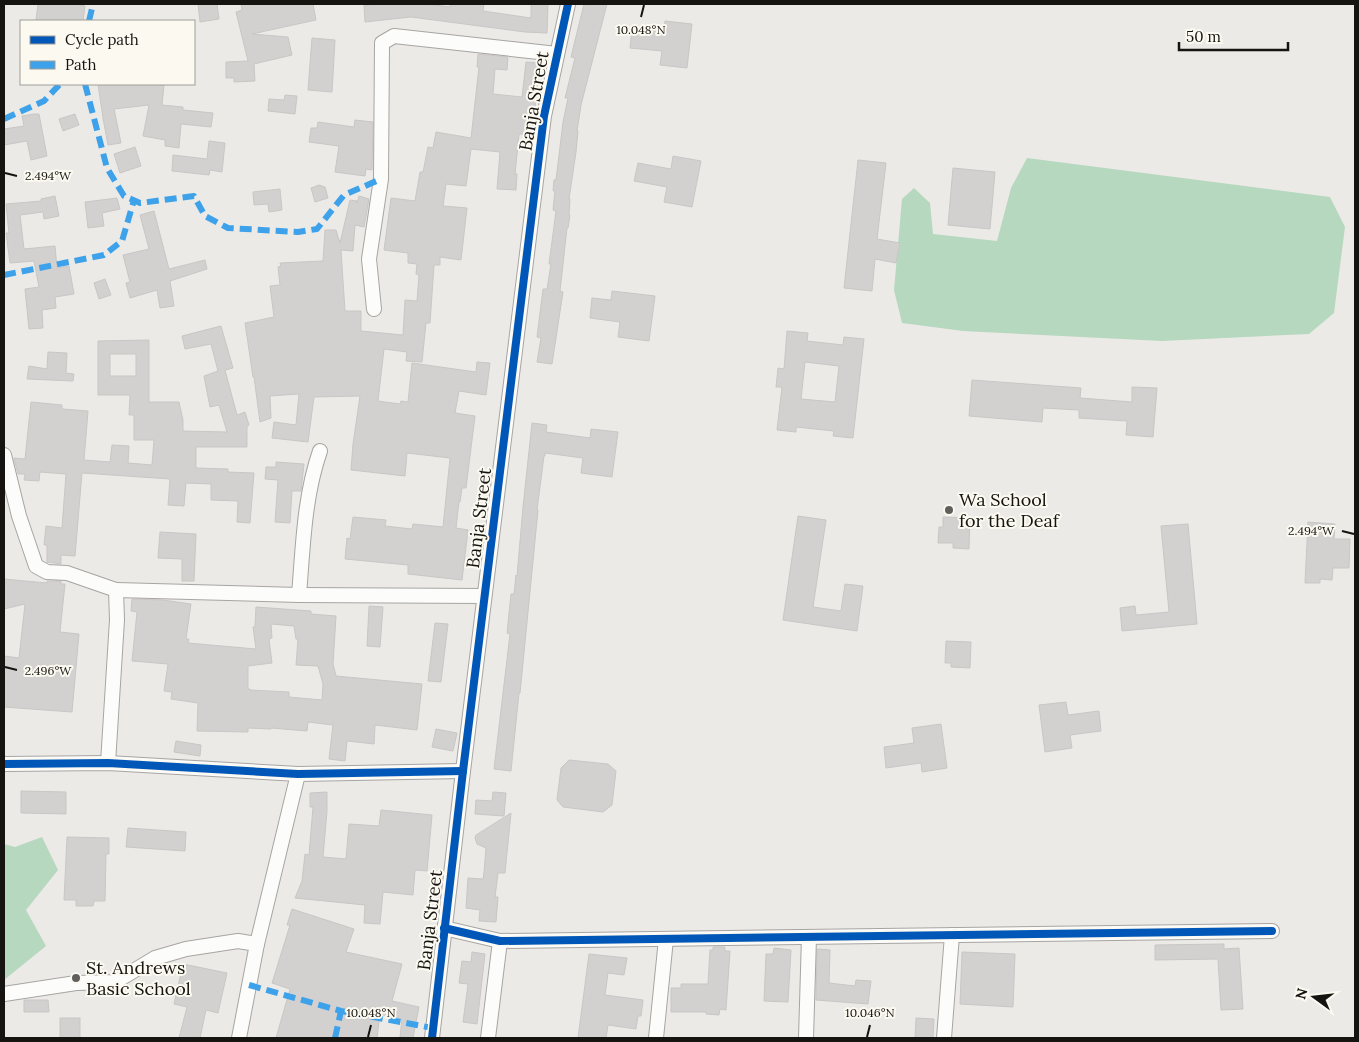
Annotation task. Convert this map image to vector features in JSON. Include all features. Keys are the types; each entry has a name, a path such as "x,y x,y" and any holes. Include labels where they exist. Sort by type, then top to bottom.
{"street":[{"name":"Banja Street","path":"432,1038 484,596 544,116 568,4"},
{"path":"374,308 369,258 381,179 382,43 394,36 557,54"},
{"path":"299,595 310,491 320,451"},
{"path":"4,455 19,516 36,566 47,572 67,572 116,590 299,595 484,596"},
{"path":"108,763 117,620 116,590"},
{"path":"4,764 108,763 298,774 463,771"},
{"path":"239,1038 257,944 298,774"},
{"path":"444,928 500,941 1272,931"},
{"path":"944,1038 952,935"},
{"path":"806,1038 809,937"},
{"path":"656,1038 666,939"},
{"path":"4,994 76,983 115,982 155,958 186,949 238,941 257,944"},
{"path":"488,1038 500,941"}],"green space":[{"path":"1027,158 1330,197 1345,227 1334,313 1309,334 1162,341 963,331 902,323 894,290 902,199 914,188 930,203 933,234 997,241 1011,188"},
{"path":"42,837 58,870 26,910 46,946 4,980 4,844 15,847"}],"building":[{"path":"38,4 80,4 85,6 83,20 36,20"},
{"path":"198,4 217,4 219,19 200,22"},
{"path":"241,4 313,4 316,20 252,34 288,37 292,55 254,64 255,81 234,82 234,78 226,78 226,62 248,61 236,12 242,10"},
{"path":"427,4 450,7 450,4 484,4 483,11 531,18 531,4 548,4 547,33 525,32 411,17 365,22 364,5"},
{"path":"584,4 607,4 581,105 577,131 569,199 570,215 560,291 563,292 552,364 537,362 541,338 537,337 543,289 547,289 551,264 549,264 556,211 553,210 555,191 553,191 568,98 565,98 575,58 571,57"},
{"path":"665,21 692,24 687,68 660,65 662,51 630,48 632,28 664,32"},
{"path":"312,38 335,40 332,92 308,90"},
{"path":"478,54 508,57 507,70 495,69 493,94 522,97 526,62 540,63 532,135 519,134 515,174 517,174 516,190 497,189 500,152 471,149 466,186 446,184 443,206 467,208 461,260 440,257 440,265 434,265 430,323 426,323 422,362 406,361 407,352 384,349 378,401 400,404 401,401 408,402 412,363 476,372 477,362 490,363 486,395 459,391 455,413 475,416 466,488 462,488 456,528 468,530 462,580 408,574 408,565 345,559 347,538 350,539 353,517 386,520 385,526 412,529 413,524 443,527 450,458 407,453 405,476 351,470 360,396 314,397 308,442 272,438 274,422 296,425 299,394 270,396 271,418 260,422 245,323 274,317 270,286 280,285 278,267 281,266 280,263 323,261 325,230 336,230 340,243 350,200 357,201 357,203 359,196 369,199 364,227 355,225 353,251 341,250 345,311 361,311 361,331 403,335 405,300 417,301 419,275 416,274 417,264 408,263 408,253 384,250 391,198 415,201 420,172 423,172 428,147 433,148 436,132 471,138 479,67 477,67"},
{"path":"98,85 164,85 162,105 183,107 183,110 213,113 211,127 181,124 179,148 165,146 165,140 143,136 149,105 114,109 121,143 108,145"},
{"path":"285,95 297,96 295,114 268,111 269,99 284,100"},
{"path":"39,114 47,156 31,160 27,141 4,145 4,129 24,126 22,116"},
{"path":"75,114 79,125 63,131 59,119"},
{"path":"355,120 373,122 372,170 366,169 365,176 335,172 339,146 309,142 311,128 317,128 318,122 354,127"},
{"path":"209,141 225,143 222,172 210,170 209,175 172,171 173,155 207,159"},
{"path":"135,147 141,166 120,173 114,154"},
{"path":"673,156 701,161 692,207 664,202 667,187 634,181 638,163 671,169"},
{"path":"858,160 886,163 877,239 900,243 896,263 875,259 872,291 844,288"},
{"path":"953,168 995,172 990,229 948,225"},
{"path":"319,185 325,187 328,198 315,202 311,188"},
{"path":"280,189 282,210 269,212 268,204 254,205 253,192"},
{"path":"55,196 59,216 44,219 43,212 20,215 24,249 55,246 57,268 69,266 74,294 55,297 56,308 42,310 43,328 29,329 25,289 39,287 34,261 10,263 6,233 9,233 6,204 41,201 41,199"},
{"path":"117,198 120,209 102,213 104,226 88,228 85,202"},
{"path":"154,211 169,269 205,260 207,269 170,281 174,306 160,308 157,290 130,298 126,283 130,282 123,255 149,249 140,215"},
{"path":"105,279 111,295 99,299 94,283"},
{"path":"612,291 655,296 649,341 618,337 620,322 590,318 592,298 611,300"},
{"path":"221,326 233,368 225,370 237,415 245,412 249,425 247,426 247,447 196,447 196,468 228,469 228,472 254,473 250,523 237,522 238,501 211,500 211,484 186,483 184,506 168,505 170,479 82,473 75,556 61,555 61,564 47,562 47,545 44,545 46,526 62,528 66,474 40,472 39,481 24,480 25,474 18,474 14,458 25,459 31,402 62,405 62,409 88,411 84,460 110,462 112,445 129,446 128,463 152,465 154,440 134,440 134,415 129,415 130,395 98,395 98,341 149,340 149,402 179,402 183,420 183,431 227,432 219,405 210,407 204,376 218,371 211,344 185,349 182,336","holes":["110,354 136,354 136,376 110,376"]},
{"path":"787,331 808,333 807,341 843,345 844,337 864,339 853,438 833,436 834,431 796,427 796,432 777,430 782,387 776,387 778,368 784,369","holes":["805,362 839,366 835,402 801,399"]},
{"path":"48,352 67,353 66,373 74,374 73,381 27,379 29,366 47,369"},
{"path":"972,380 1081,388 1080,398 1132,402 1132,387 1157,388 1153,437 1126,435 1127,421 1079,418 1079,410 1043,408 1042,422 969,416"},
{"path":"532,423 547,425 546,432 590,438 591,429 618,432 612,477 581,473 583,458 545,453 544,456 511,771 494,769 510,634 507,633 511,594 514,594 517,576"},
{"path":"276,462 304,464 301,491 292,491 290,523 275,522 278,480 265,479 266,467 276,467"},
{"path":"798,516 826,520 813,607 841,611 845,584 863,586 857,631 783,620"},
{"path":"943,517 970,518 969,549 953,548 953,543 938,543 939,527 943,527"},
{"path":"1308,522 1335,524 1334,539 1350,539 1349,568 1333,568 1332,580 1320,579 1320,583 1305,583"},
{"path":"1188,524 1197,624 1122,631 1120,608 1135,606 1136,615 1169,612 1161,526"},
{"path":"160,532 196,534 194,581 182,581 182,559 158,558"},
{"path":"4,579 47,583 47,581 61,581 61,584 65,584 60,632 79,634 72,712 4,707 4,656 19,658 25,604 4,609"},
{"path":"132,599 163,600 191,604 186,639 189,639 188,643 256,649 253,627 255,627 256,607 311,611 311,614 336,616 333,664 336,676 422,684 417,730 375,725 374,744 347,741 345,761 329,759 333,725 308,722 307,731 248,728 248,732 197,731 198,703 171,699 172,692 164,691 168,664 132,661 137,612 131,611","holes":["271,624 294,626 296,639 298,639 296,665 318,666 323,684 322,700 289,697 289,692 248,689 248,666 272,663 269,639 272,638"]},
{"path":"369,606 383,607 380,647 367,646"},
{"path":"435,623 448,624 441,682 428,681"},
{"path":"946,641 971,642 970,668 951,667 951,663 945,663"},
{"path":"1066,702 1068,715 1099,711 1101,731 1070,735 1072,748 1045,752 1039,705"},
{"path":"941,724 947,768 922,772 921,763 886,768 884,747 914,743 912,728"},
{"path":"436,729 457,733 453,751 432,747"},
{"path":"176,741 201,745 200,756 174,752"},
{"path":"569,760 608,764 616,771 612,805 603,812 563,807 557,800 561,768"},
{"path":"21,791 66,792 66,814 21,813"},
{"path":"327,792 323,857 346,859 349,824 379,826 381,810 432,815 427,871 415,870 413,895 383,892 380,924 364,923 365,905 295,898 302,881 305,854 309,855 313,807 310,807 310,793"},
{"path":"493,792 506,793 504,816 475,814 476,800 492,801"},
{"path":"511,813 505,873 498,873 495,897 498,897 496,922 479,921 480,910 466,908 468,878 483,879 484,872 486,848 477,844 475,838 476,835"},
{"path":"128,828 186,832 185,851 126,847"},
{"path":"67,837 109,838 109,854 106,854 105,901 94,901 93,906 76,906 76,900 64,900"},
{"path":"292,909 354,929 346,952 402,964 392,1001 419,1007 413,1038 400,1037 402,1019 380,1014 377,1038 276,1038 290,989 272,983 290,925 287,925"},
{"path":"1224,944 1224,949 1239,948 1243,1009 1221,1010 1218,959 1155,960 1155,945"},
{"path":"713,947 725,947 725,951 730,951 726,1010 720,1009 719,1015 706,1014 706,1012 671,1012 671,988 681,988 681,984 708,984 710,950 713,950"},
{"path":"774,948 791,950 788,1002 764,1001 766,954 773,954"},
{"path":"817,949 830,950 829,983 855,986 856,980 871,981 868,1004 816,1000"},
{"path":"472,952 485,954 477,1024 463,1022 468,984 459,983 462,961 471,962"},
{"path":"962,952 1015,954 1013,1007 960,1004"},
{"path":"589,954 627,958 624,975 608,973 605,995 643,1000 641,1016 638,1016 636,1029 608,1025 606,1038 578,1038"},
{"path":"183,964 227,973 218,1013 206,1010 200,1038 179,1038 187,1007 174,1004"},
{"path":"24,1000 48,1000 49,1012 24,1012"},
{"path":"60,1018 80,1018 80,1038 60,1038"},
{"path":"916,1018 934,1019 933,1038 915,1038"}],"marked path":[{"path":"89,20 93,4"},
{"path":"4,119 44,101 59,85"},
{"path":"85,85 107,168 124,196 140,203 194,196 205,216 228,228 298,232 317,229 344,195 381,179"},
{"path":"4,275 104,255 122,241 134,200"},
{"path":"249,985 341,1011 433,1028"},
{"path":"335,1038 341,1011"}],"cycle path":[{"path":"432,1038 544,116 568,4"},
{"path":"4,764 108,763 298,774 463,771"},
{"path":"444,928 500,941 1272,931"}],"place":[{"name":"Wa School for the Deaf","path":"949,510"},
{"name":"St. Andrews Basic School","path":"76,978"}]}
